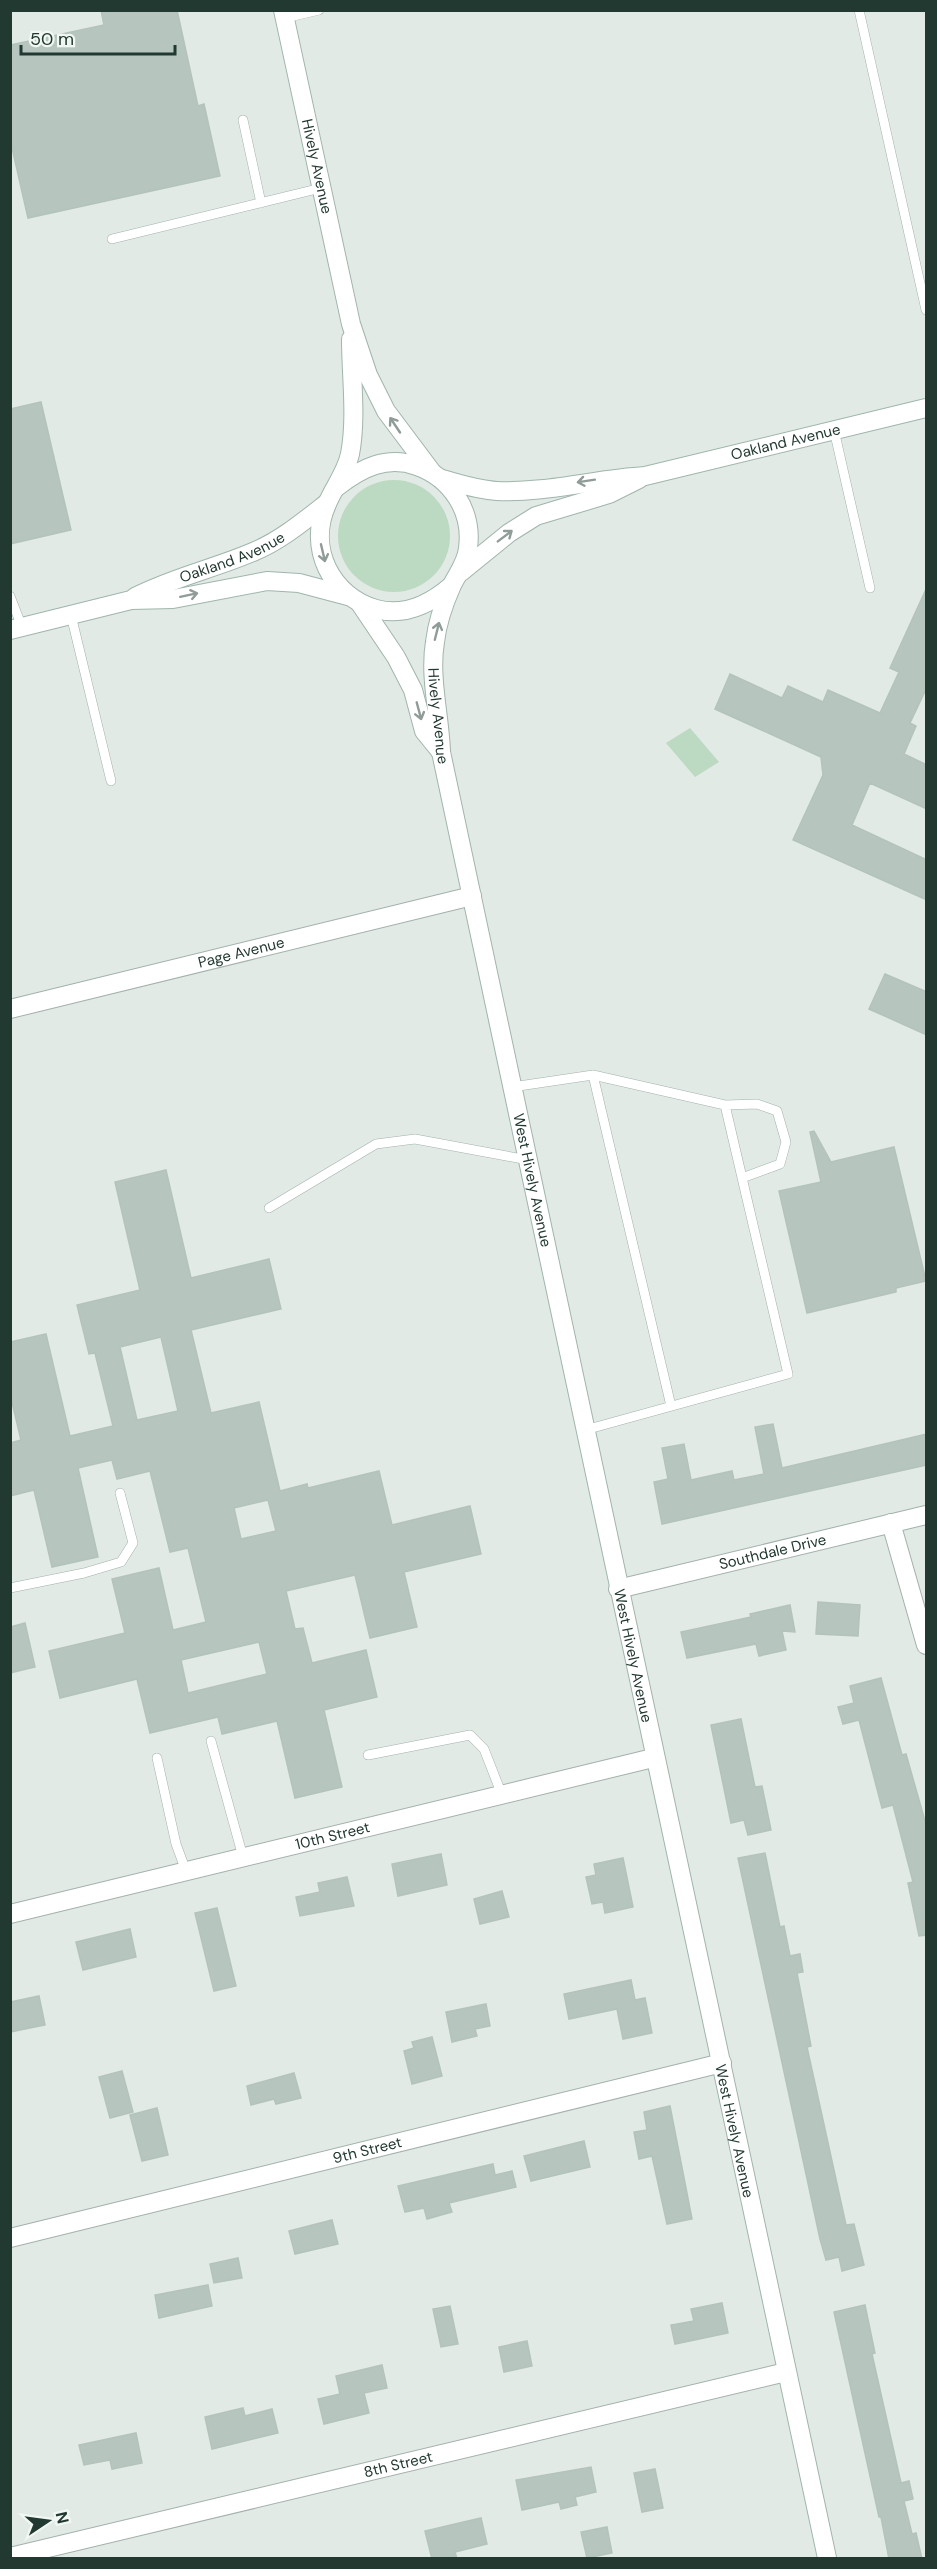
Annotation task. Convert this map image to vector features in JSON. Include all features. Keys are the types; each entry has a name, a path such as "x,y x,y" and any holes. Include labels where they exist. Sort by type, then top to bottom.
{"street":[{"name":"Hively Avenue","path":"284,14 351,324 368,375 386,411 437,475 459,498 468,523 468,549 434,644 441,752"},
{"name":"Hively Avenue","path":"351,324 354,426 349,456 338,487 327,503 320,528 321,553 331,577 355,600 396,657 413,690 424,731 441,752"},
{"name":"Oakland Avenue","path":"437,475 496,491 530,490 606,478 645,476 927,408"},
{"name":"Hively Avenue","path":"338,487 357,471 381,462 407,462 437,475"},
{"name":"Oakland Avenue","path":"456,579 509,533 536,516 609,494 645,476"},
{"name":"Oakland Avenue","path":"131,600 167,581 255,551 282,537 327,503"},
{"path":"355,600 386,612 411,610 434,601 456,579"},
{"name":"Oakland Avenue","path":"16,628 131,600 173,599 267,582 299,583 355,600"},
{"name":"West Hively Avenue","path":"441,752 653,1758 722,2063 827,2559"},
{"name":"Page Avenue","path":"10,1009 472,896"},
{"name":"Southdale Drive","path":"618,1589 927,1515"},
{"path":"891,1523 927,1645"},
{"name":"10th Street","path":"10,1914 653,1758"},
{"name":"9th Street","path":"10,2238 722,2063"},
{"name":"8th Street","path":"10,2557 786,2372"}],"lane":[{"path":"284,14 319,10"},
{"path":"859,10 927,310"},
{"path":"243,120 261,203"},
{"path":"112,239 321,189"},
{"path":"834,430 870,588"},
{"path":"10,596 16,628"},
{"path":"70,615 111,781"},
{"path":"592,1075 671,1406"},
{"path":"512,1087 592,1075 725,1105 757,1104 777,1111 786,1142 780,1164 742,1178"},
{"path":"585,1430 788,1374 725,1105"},
{"path":"269,1208 376,1144 415,1139 528,1160"},
{"path":"10,1588 84,1573 121,1562 133,1542 120,1493"},
{"path":"368,1755 470,1735 484,1749 502,1794"},
{"path":"212,1741 243,1857"},
{"path":"157,1758 176,1844 186,1871"}],"green space":[{"path":"394,480 415,484 434,496 446,515 450,536 446,557 434,576 415,588 394,592 373,588 354,576 342,557 338,536 342,515 354,496 373,484"},
{"path":"690,728 719,762 695,777 666,743"}],"building":[{"path":"101,10 177,10 198,106 204,104 220,176 28,218 10,139 10,45 104,25"},
{"path":"41,402 71,530 10,544 10,409"},
{"path":"927,587 927,687 910,723 916,726 904,754 927,765 927,809 870,783 852,825 927,860 927,900 793,840 823,775 821,757 715,709 730,674 782,698 788,686 823,702 828,690 880,713 899,672 890,668"},
{"path":"885,974 927,992 927,1035 869,1009"},
{"path":"814,1131 831,1162 894,1147 926,1281 896,1288 896,1292 807,1313 779,1191 821,1182 810,1132"},
{"path":"166,1170 191,1278 269,1259 281,1309 191,1330 211,1413 259,1402 280,1491 307,1484 308,1488 379,1471 392,1525 470,1506 481,1554 404,1572 417,1627 370,1638 355,1575 286,1591 295,1629 303,1628 312,1663 366,1650 377,1697 324,1710 342,1787 295,1798 277,1721 222,1734 218,1717 150,1733 137,1679 60,1698 49,1651 125,1633 112,1579 159,1568 173,1630 206,1622 188,1548 170,1552 150,1471 117,1479 112,1460 78,1468 98,1557 52,1567 34,1490 10,1496 10,1443 21,1440 10,1394 10,1342 46,1334 70,1436 113,1426 95,1353 89,1354 77,1305 140,1290 115,1182","holes":["161,1337 178,1411 137,1420 120,1347","268,1500 276,1531 241,1539 234,1508","259,1642 267,1674 188,1693 181,1660"]},
{"path":"773,1424 782,1468 927,1434 927,1465 662,1524 654,1482 668,1479 662,1448 684,1444 691,1480 732,1471 734,1480 764,1474 755,1427"},
{"path":"818,1602 860,1605 858,1636 816,1634"},
{"path":"790,1605 795,1632 782,1631 786,1650 759,1656 756,1644 687,1658 681,1632 751,1617 750,1614"},
{"path":"25,1623 35,1667 10,1673 10,1627"},
{"path":"881,1678 902,1755 906,1754 927,1828 927,1935 919,1936 908,1883 913,1882 893,1805 882,1808 859,1720 843,1724 838,1707 854,1703 850,1686"},
{"path":"741,1719 755,1787 762,1786 771,1830 748,1835 744,1820 731,1823 711,1725"},
{"path":"765,1853 780,1927 784,1926 790,1956 800,1954 803,1972 797,1973 811,2046 807,2047 846,2225 854,2224 864,2265 842,2271 839,2257 826,2260 820,2239 738,1858"},
{"path":"441,1854 447,1885 398,1896 392,1864"},
{"path":"623,1858 633,1907 605,1913 603,1902 592,1904 586,1877 596,1875 594,1864"},
{"path":"347,1877 354,1906 300,1916 296,1897 320,1892 318,1883"},
{"path":"502,1891 509,1917 480,1924 474,1899"},
{"path":"217,1908 236,1986 214,1991 195,1913"},
{"path":"130,1929 136,1957 83,1970 76,1942"},
{"path":"631,1980 635,2000 645,1998 652,2033 623,2039 617,2009 569,2019 564,1994"},
{"path":"39,1996 45,2025 10,2032 10,2002"},
{"path":"486,2004 490,2026 475,2029 477,2036 452,2042 446,2012"},
{"path":"432,2037 442,2076 412,2084 404,2051 414,2048 412,2042"},
{"path":"122,2071 133,2112 110,2118 99,2077"},
{"path":"294,2073 301,2098 276,2104 274,2099 251,2105 247,2086"},
{"path":"670,2106 692,2219 667,2224 652,2156 639,2159 634,2132 647,2130 644,2112"},
{"path":"157,2108 168,2155 142,2161 130,2115"},
{"path":"584,2141 590,2167 531,2181 524,2156"},
{"path":"493,2164 495,2175 512,2171 516,2187 449,2203 452,2212 427,2219 424,2208 405,2212 398,2186"},
{"path":"332,2220 338,2244 295,2254 289,2231"},
{"path":"238,2258 242,2278 214,2283 210,2264"},
{"path":"208,2285 212,2306 159,2318 155,2295"},
{"path":"722,2303 728,2333 675,2344 671,2325 694,2321 691,2309"},
{"path":"865,2305 875,2353 872,2354 901,2483 909,2481 913,2499 904,2501 912,2534 916,2533 922,2559 889,2559 881,2517 879,2517 834,2312"},
{"path":"450,2306 458,2344 441,2347 433,2309"},
{"path":"527,2341 532,2366 504,2372 499,2347"},
{"path":"382,2365 387,2388 364,2393 369,2413 324,2424 318,2399 340,2394 336,2376"},
{"path":"243,2408 245,2416 272,2409 278,2433 212,2449 205,2417"},
{"path":"136,2433 142,2463 112,2469 110,2460 84,2465 79,2445"},
{"path":"591,2467 596,2492 575,2497 577,2505 561,2509 559,2502 522,2510 516,2480"},
{"path":"655,2469 663,2508 642,2512 634,2473"},
{"path":"481,2518 487,2544 455,2552 457,2559 432,2559 425,2531"},
{"path":"607,2527 612,2553 587,2558 581,2532"}]}
